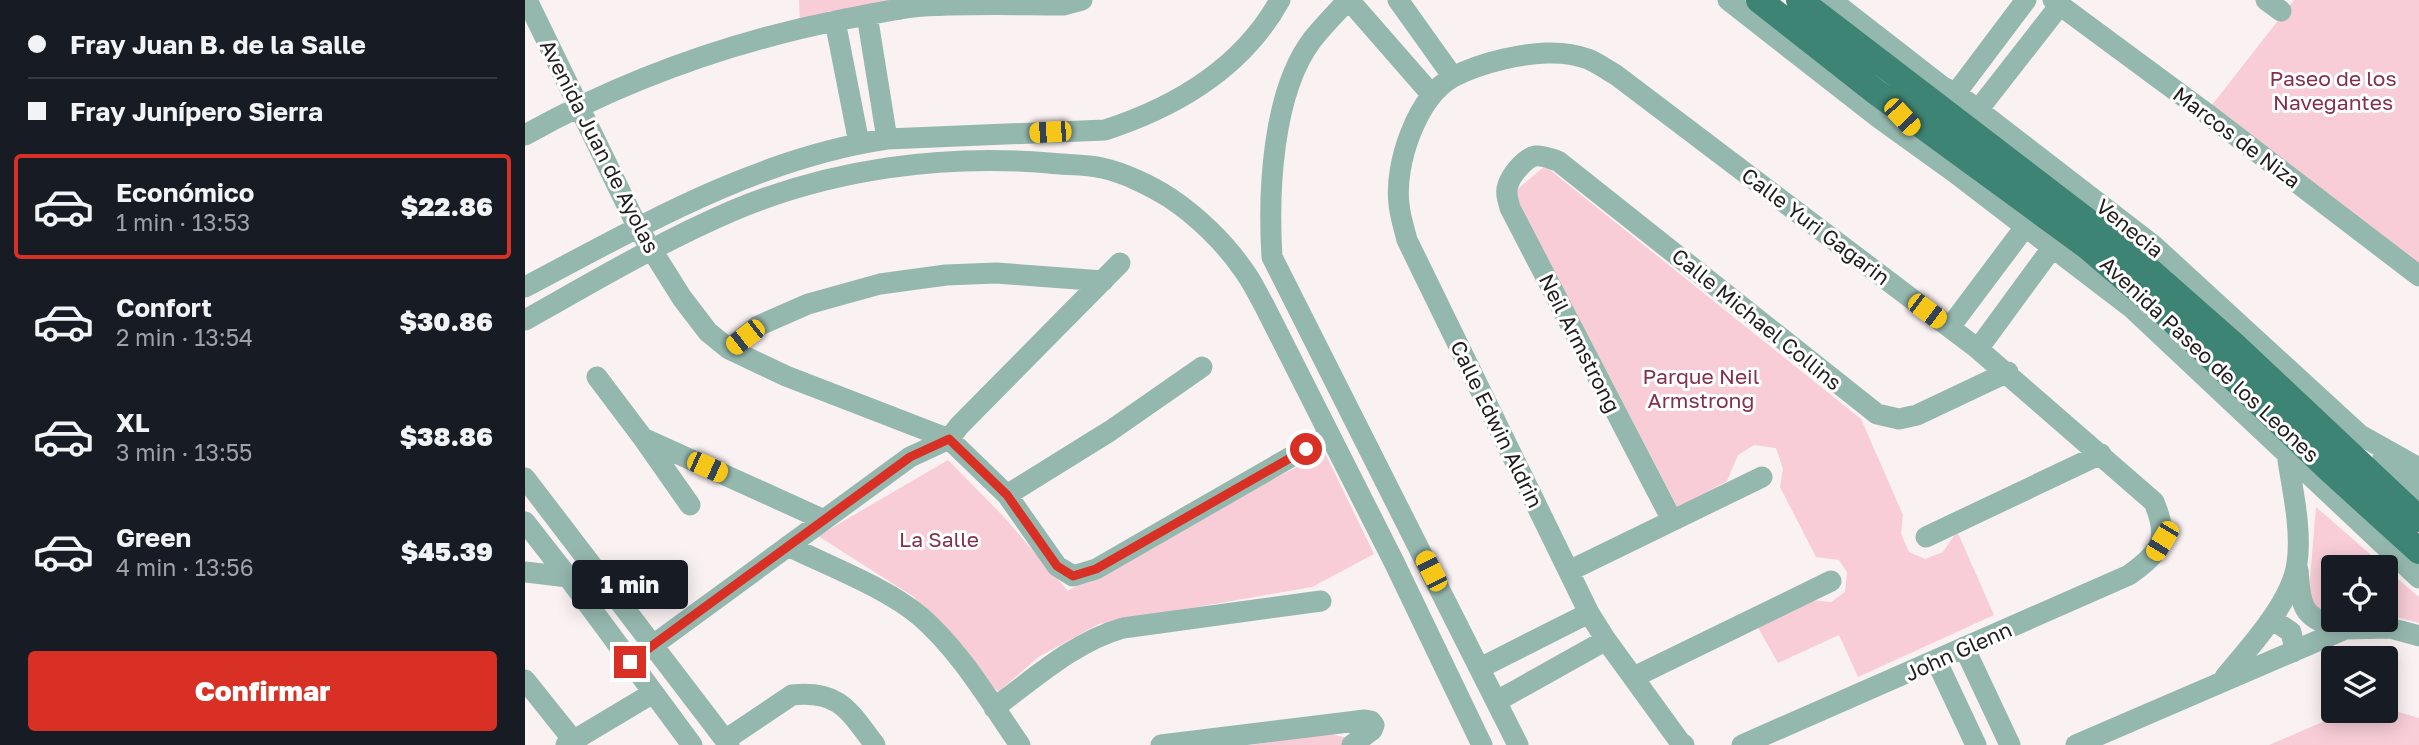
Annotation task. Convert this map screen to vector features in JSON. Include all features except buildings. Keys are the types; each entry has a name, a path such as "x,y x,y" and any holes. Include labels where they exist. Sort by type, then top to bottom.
{"main road":[{"name":"Avenida Paseo de los Leones","path":"1759,0 1880,95 2088,247 2163,311 2419,551"},
{"name":"Avenida Paseo de los Leones","path":"1798,0 2133,256 2234,345 2419,519"},
{"path":"1836,29 1949,90"},
{"path":"1802,58 1880,95 1954,172"}],"street":[{"path":"525,135 577,106 707,55 800,29 914,7 1063,5 1082,0"},
{"path":"525,287 638,228 746,177 859,144 887,139 1105,130 1136,120 1177,101 1217,74 1261,30 1280,0"},
{"path":"1442,86 1349,0 1311,41 1293,76 1280,118 1271,183 1272,257 1481,668 1513,744"},
{"path":"1398,0 1442,86"},
{"path":"1728,0 1879,118 2133,309 2419,578"},
{"name":"Venecia","path":"1831,0 2153,245 2360,435 2419,468"},
{"path":"1949,90 2026,0"},
{"name":"Avenida Juan de Ayolas","path":"532,2 577,106 638,228 682,298 708,332 729,349 786,376 949,439 1007,495 1057,566 1073,576 1096,569 1329,435"},
{"path":"1978,110 2056,3"},
{"name":"Marcos de Niza","path":"2056,3 2210,116 2419,276"},
{"path":"867,15 887,139"},
{"path":"835,21 859,144"},
{"name":"Calle Yuri Gagarin","path":"1442,86 1494,61 1531,53 1557,53 1587,59 1616,75 2008,372 2154,502 2162,522 2162,541"},
{"name":"Calle Edwin Aldrin","path":"1442,86 1406,144 1400,172 1398,202 1407,240 1589,613 1684,745"},
{"path":"1103,168 1105,130"},
{"name":"Calle Michael Collins","path":"1521,166 1533,156 1544,156 1558,161 1877,414 1899,419 1917,415 2008,372"},
{"path":"525,320 651,250 733,210 814,183 868,170 964,160 1037,162 1103,168 1144,184 1169,197 1200,221 1242,268 1264,305 1394,562 1482,745"},
{"name":"Neil Armstrong","path":"1521,166 1508,185 1506,196 1510,208 1672,520"},
{"path":"1949,327 2025,227"},
{"path":"1978,349 2052,248"},
{"path":"1242,268 1272,257"},
{"path":"630,662 910,457 949,439 1120,263"},
{"path":"729,349 758,326 808,304 880,284 946,275 996,273 1103,281"},
{"path":"1007,495 1110,431 1202,367"},
{"path":"597,377 689,505"},
{"path":"2360,435 2419,492"},
{"path":"643,438 823,519"},
{"path":"1926,537 2101,454"},
{"path":"2287,454 2297,519 2298,564 2304,608 2321,622"},
{"path":"1569,571 1762,477"},
{"path":"525,478 727,742 792,695 804,693 818,694 844,705 875,745"},
{"path":"525,522 692,745"},
{"name":"John Glenn","path":"1742,745 2129,575 2151,559 2162,541"},
{"path":"788,546 889,595 921,617 951,648 1020,745"},
{"path":"2223,680 2285,598 2298,564"},
{"path":"525,572 568,577"},
{"path":"1635,677 1831,581"},
{"path":"994,708 1079,645 1100,635 1123,628 1321,601"},
{"path":"1481,668 1589,613"},
{"path":"2269,622 2279,624 2291,632 2293,652"},
{"path":"2398,630 2419,636"},
{"path":"2076,745 2338,632"},
{"path":"1497,701 1606,640"},
{"path":"1964,648 2010,745"},
{"path":"1936,660 1976,745"},
{"path":"525,680 573,743 653,693"},
{"path":"1168,744 1365,720 1371,722 1374,727 1352,745"}],"green space":[{"path":"799,0 908,0 800,24"},
{"name":"Paseo de los Navegantes","path":"2294,0 2419,0 2419,265 2212,105"},
{"name":"Parque Neil Armstrong","path":"1545,166 1861,419 1903,515 1901,534 1909,552 1925,559 1943,552 1957,531 1994,615 1858,677 1839,635 1778,663 1756,624 1810,600 1831,602 1845,592 1847,572 1839,560 1816,557 1780,487 1783,469 1776,448 1754,445 1738,455 1727,481 1678,508 1513,193"},
{"name":"La Salle","path":"1325,453 1374,554 1312,587 1099,624 1040,656 998,692 914,597 818,536 948,460 1003,516 1068,591 1163,536"},
{"path":"2316,507 2371,555 2321,555 2321,612 2308,603"},
{"path":"2398,579 2419,597 2419,623 2398,617"},
{"path":"2398,712 2419,718 2419,745 2269,745 2321,723 2398,723"},
{"path":"1326,733 1353,739 1343,745 1251,745"}],"route":[{"path":"630,662 910,457 949,439 1007,495 1057,566 1073,576 1096,569 1306,449"}]}
